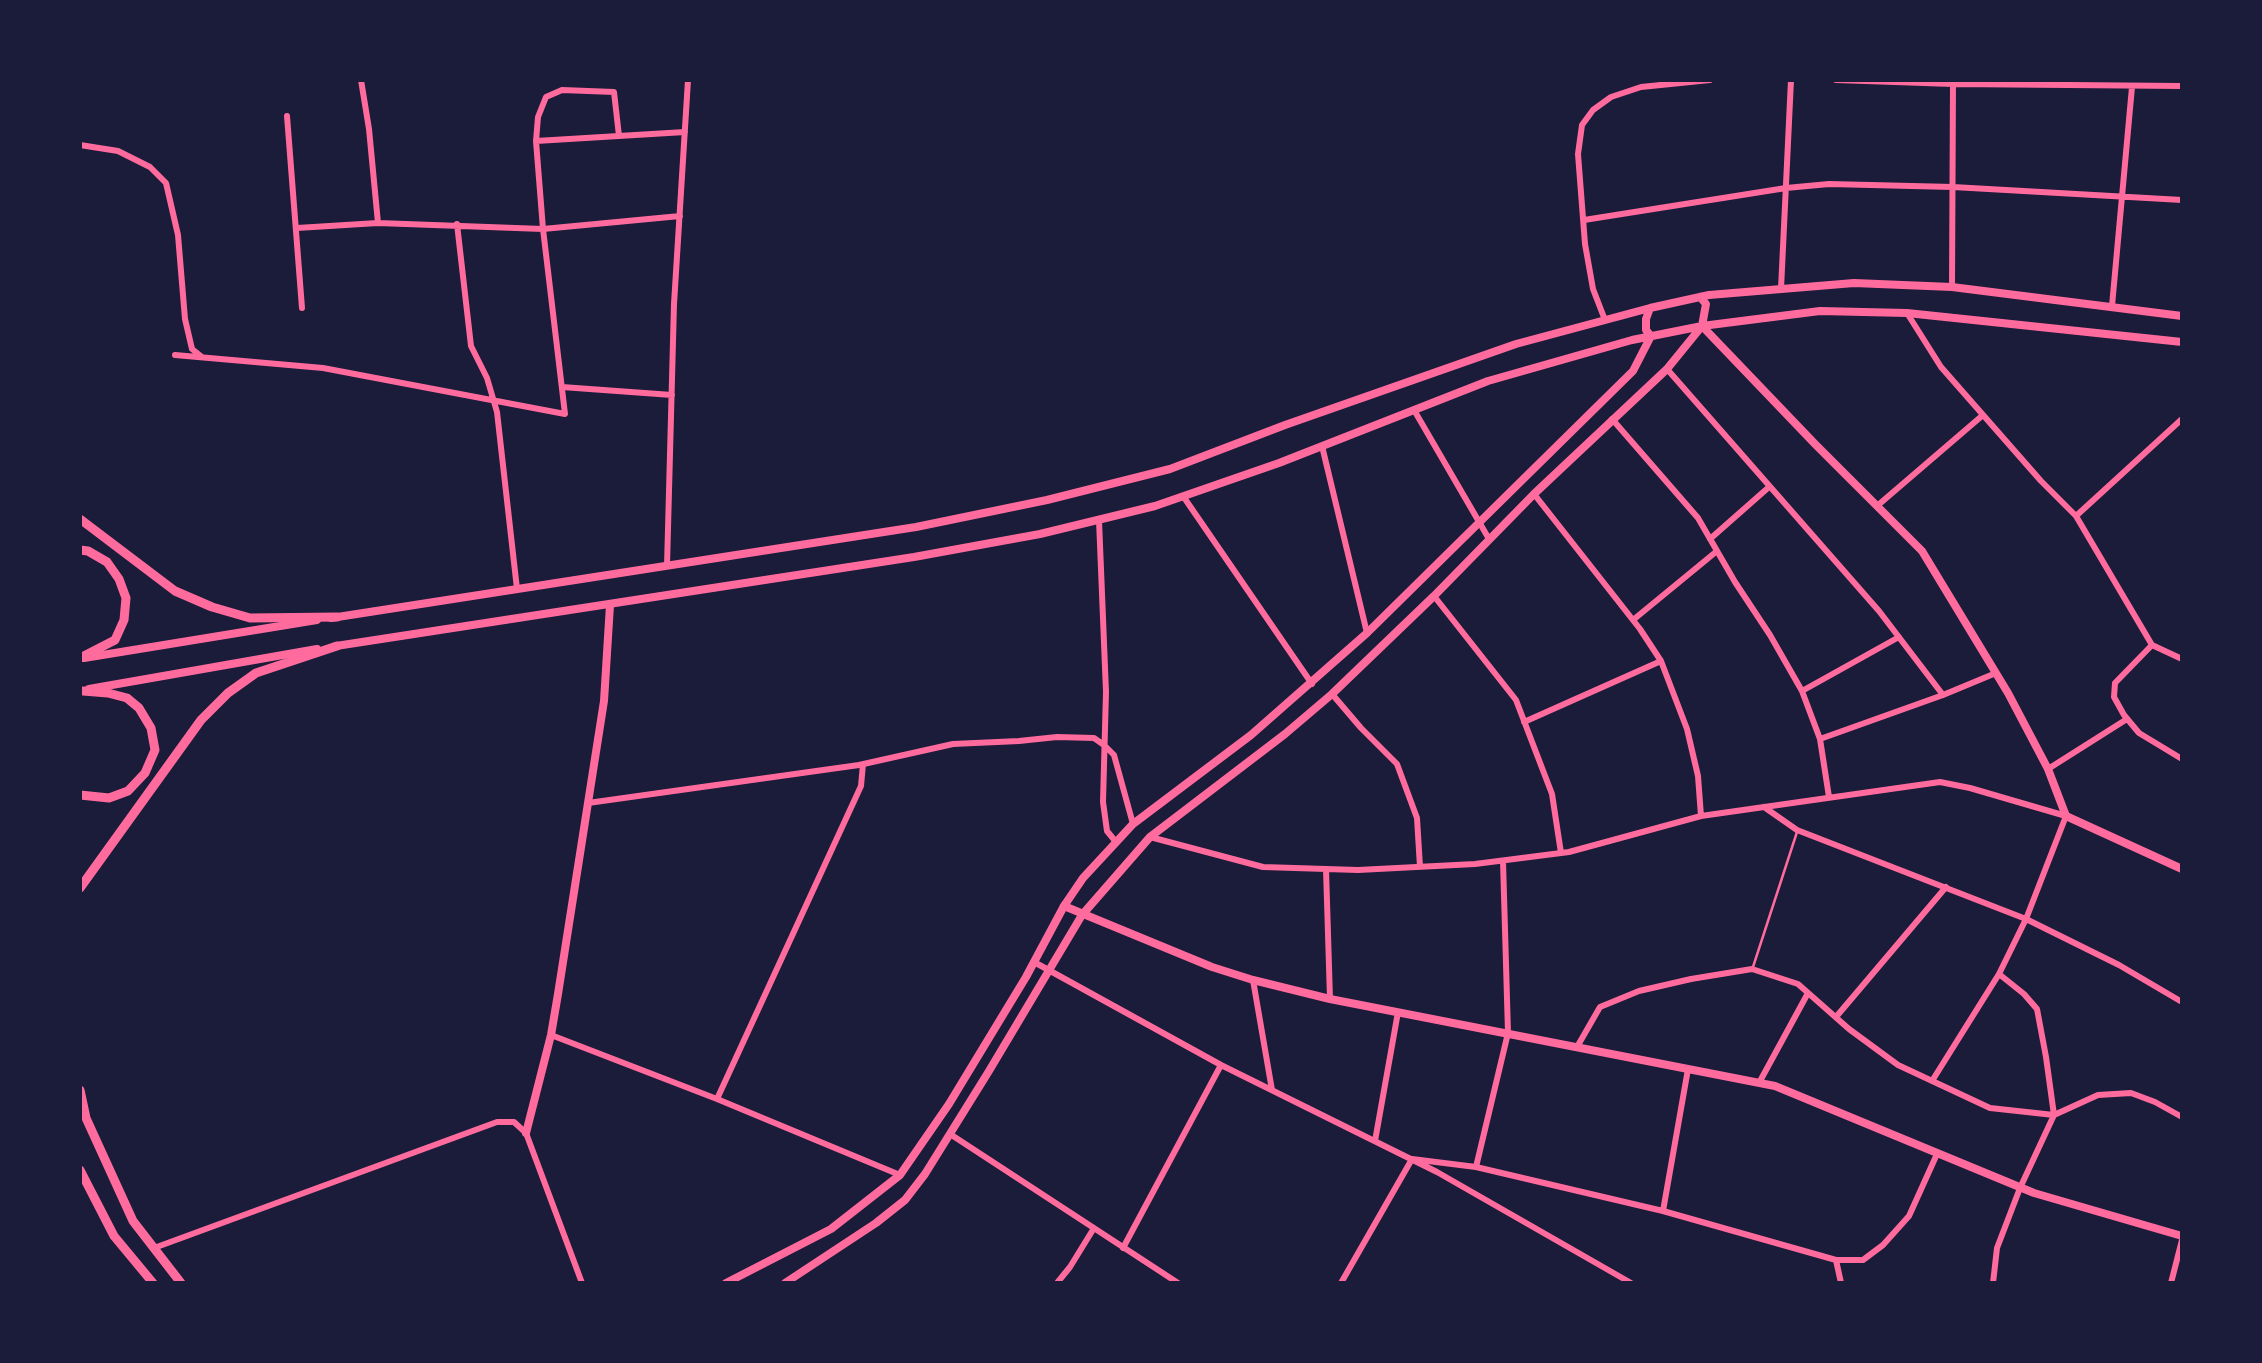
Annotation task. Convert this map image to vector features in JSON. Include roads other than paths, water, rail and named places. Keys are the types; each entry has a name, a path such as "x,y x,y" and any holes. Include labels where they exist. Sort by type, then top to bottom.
{"main road":[{"path":"80,659 916,528 1047,500 1170,470 1516,344 1700,297 1854,283 1952,287 2182,316"},
{"path":"785,1283 906,1200 1082,915 1150,837 1332,694 1667,369 1702,326 1706,304 1700,297"},
{"path":"1650,308 1646,330 1651,336"},
{"path":"81,691 337,646 1040,534 1155,506 1488,381 1651,336 1702,326 1820,311 1907,314 2182,342"},
{"path":"1702,326 1922,551 1996,673 2048,769 2066,816 2182,869"},
{"path":"726,1283 831,1228 900,1175 950,1104 1083,878 1133,824 1239,744 1367,634 1633,371 1651,336"},
{"path":"80,519 175,591 212,607 250,618 337,617"},
{"path":"80,550 107,562 126,598 124,620 115,640 80,659"},
{"path":"526,1133 551,1035 588,803 604,700 610,605"},
{"path":"80,888 201,720 228,693 256,673 337,646"},
{"path":"80,795 109,798 128,791 146,773 155,750 152,728 127,698 81,691"},
{"path":"1064,906 1212,968 1253,980 1330,999 1775,1086 2020,1188 2182,1238"},
{"path":"80,1090 86,1118 132,1221 181,1283"},
{"path":"80,1170 114,1236 152,1283"}],"street":[{"path":"361,80 378,223"},
{"path":"667,566 688,80"},
{"path":"1605,320 1593,289 1585,244 1578,154 1582,125 1592,110 1611,96 1640,83 1710,80"},
{"path":"1781,289 1792,80"},
{"path":"1836,80 2182,86"},
{"path":"1952,287 1953,82"},
{"path":"2112,306 2132,87"},
{"path":"174,355 323,368 565,414 542,229 538,117 546,97 562,90 614,92 619,136"},
{"path":"287,116 302,308"},
{"path":"536,141 685,132"},
{"path":"80,145 118,151 150,167 166,184 178,234 185,319 192,349 202,358"},
{"path":"1584,220 1828,184 2182,200"},
{"path":"297,228 378,223 542,229 680,216"},
{"path":"457,224 471,346 495,402 517,589"},
{"path":"1907,314 1941,367 2076,516 2152,646 2182,659"},
{"path":"1667,369 1844,571 1943,695"},
{"path":"562,387 672,395"},
{"path":"1414,410 1490,539"},
{"path":"1877,506 1983,415"},
{"path":"1612,419 1698,518 1770,635 1802,692 1820,738 1828,796"},
{"path":"2076,516 2182,419"},
{"path":"1322,446 1367,634"},
{"path":"1710,539 1768,487"},
{"path":"1534,494 1634,620 1661,661 1687,729 1702,816"},
{"path":"1184,496 1312,684"},
{"path":"1100,520 1106,692 1103,802 1107,831 1116,842"},
{"path":"1634,620 1717,551"},
{"path":"1434,596 1516,700 1552,794 1561,853"},
{"path":"1802,692 1899,638"},
{"path":"2152,646 2115,683 2114,696 2139,733 2182,758"},
{"path":"1524,722 1661,661"},
{"path":"1820,738 1996,673"},
{"path":"1332,694 1397,764 1417,818 1420,867"},
{"path":"2048,769 2128,719"},
{"path":"588,803 863,764 954,744 1094,738 1114,755 1133,824"},
{"path":"717,1099 861,786 863,764"},
{"path":"1150,837 1251,865 1358,870 1561,853 1702,816 1940,782 2066,816 2026,919 1999,974 1932,1081"},
{"path":"1764,807 1797,830 2026,919 2119,965 2182,1002"},
{"path":"1476,1167 1508,1034 1503,860"},
{"path":"1326,870 1330,999"},
{"path":"1836,1017 1946,887"},
{"path":"1034,962 1222,1064 1412,1159 1631,1283"},
{"path":"1577,1047 1600,1007 1649,988 1752,969 1798,984 1898,1066 1990,1108 2054,1115 2098,1094 2132,1093 2182,1117"},
{"path":"1993,1283 1997,1248 2054,1115 2037,1009 1999,974"},
{"path":"1253,980 1272,1090"},
{"path":"1759,1083 1808,993"},
{"path":"1374,1141 1398,1012"},
{"path":"551,1035 900,1175"},
{"path":"1124,1248 1222,1064"},
{"path":"1663,1212 1688,1069"},
{"path":"154,1248 498,1122 514,1122 526,1133 582,1283"},
{"path":"950,1134 1178,1283"},
{"path":"1412,1159 1476,1167 1663,1212 1836,1260 1863,1260 1909,1216 1937,1154"},
{"path":"1341,1283 1412,1159"},
{"path":"1057,1283 1094,1228"},
{"path":"2171,1283 2182,1238"},
{"path":"1836,1260 1842,1283"}],"lane":[{"path":"1752,969 1797,830"}]}
